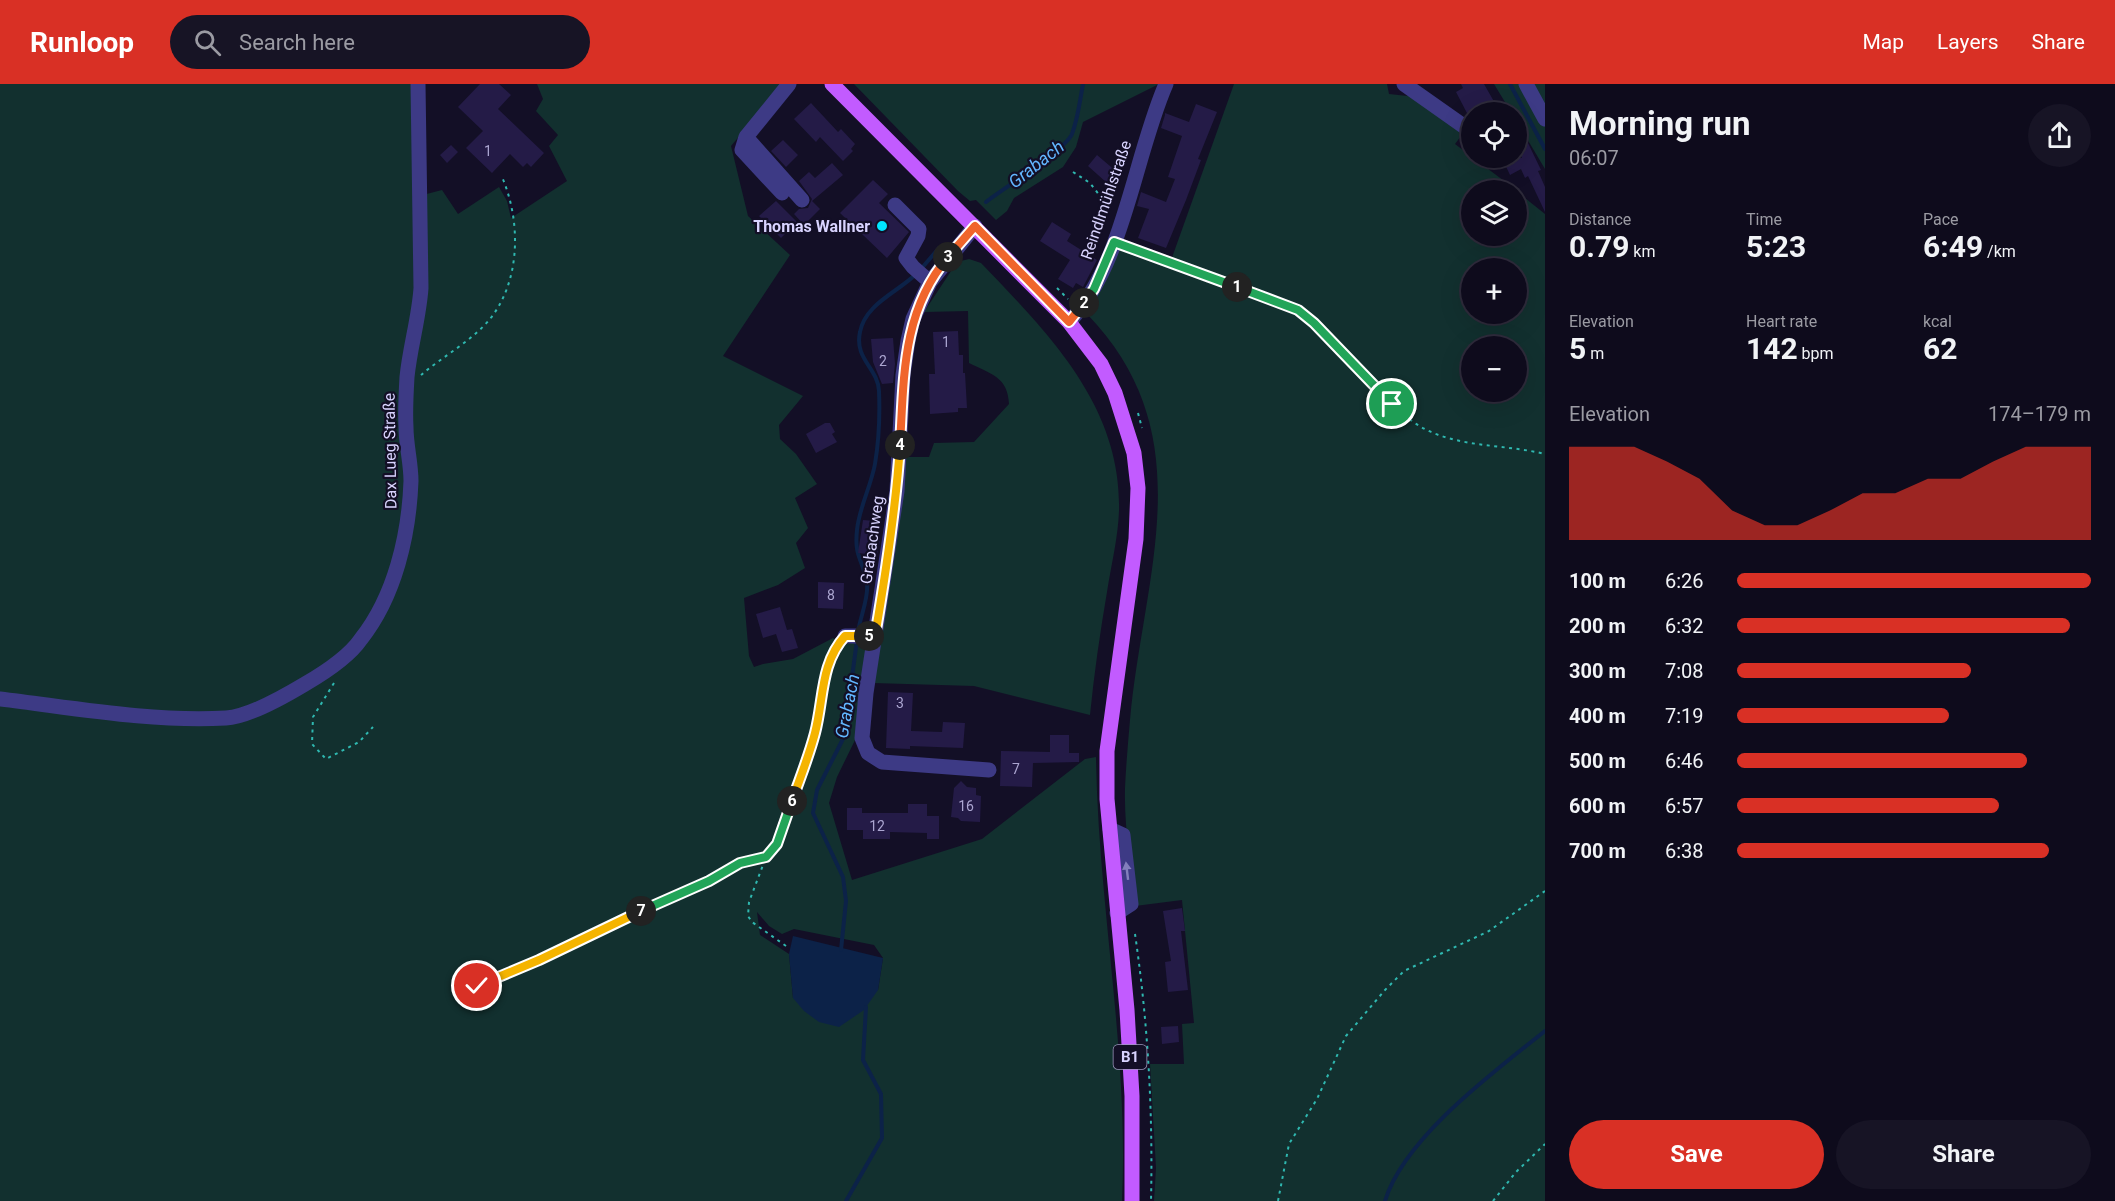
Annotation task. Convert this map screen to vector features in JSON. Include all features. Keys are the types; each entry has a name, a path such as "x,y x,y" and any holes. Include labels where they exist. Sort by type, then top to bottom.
{"main road":[{"name":"B1","path":"832,84 975,226 1074,317 1115,393 1134,453 1138,488 1136,539 1107,751 1110,829 1127,1010 1132,1096 1132,1201"}],"street":[{"name":"Dax Lueg Straße","path":"0,699 141,717 229,718 274,702 311,681 340,660 360,641 373,622 397,566 408,525 411,479 405,428 407,386 419,317 421,288 418,84"},
{"path":"789,84 746,137 799,204"},
{"name":"Reindlmühlstraße","path":"1074,317 1094,289 1114,242 1155,108 1166,84"},
{"path":"1404,84 1461,124"},
{"path":"1527,84 1545,98"},
{"path":"1527,84 1545,119"},
{"path":"894,205 919,228 918,236 906,258 922,275"},
{"name":"Grabachweg","path":"975,226 922,275 903,375 897,491 860,636 862,738 868,753 882,762 989,770"}],"path":[{"path":"1073,172 1090,183 1101,194 1120,224"},
{"path":"407,386 478,330 489,319 506,293 511,274 515,222 511,197 502,177"},
{"path":"1114,242 1298,310 1314,323 1392,404 1420,427 1443,436 1476,444 1545,454"},
{"path":"1056,287 1074,317"},
{"path":"1138,413 1143,433"},
{"path":"786,946 752,922 748,916 748,902 766,857 777,844 815,734 826,667 832,653 860,636"},
{"path":"340,660 333,685 313,717 312,744 326,759 359,742 373,726"},
{"path":"477,986 539,960 689,890 740,863 766,857"},
{"path":"1278,1201 1289,1144 1317,1099 1346,1036 1385,990 1404,971 1489,931 1545,891"},
{"path":"1135,930 1148,1060 1151,1112 1151,1201"},
{"path":"1493,1201 1516,1172 1545,1144"}],"green space":[{"path":"0,84 413,84 415,197 442,190 458,214 499,187 507,201 511,218 567,181 549,146 558,135 536,111 543,99 537,84 783,84 731,146 748,216 790,255 723,356 803,396 779,425 780,439 796,454 817,484 795,498 808,528 796,543 805,568 778,585 744,598 749,656 754,667 793,659 833,638 843,645 852,643 880,645 905,457 929,457 934,443 974,442 1009,404 1002,382 969,363 968,311 924,312 957,262 969,259 981,263 1031,317 1076,374 1094,405 1108,438 1117,473 1119,511 1090,715 974,686 873,683 856,738 837,777 829,803 852,880 982,839 1085,759 1096,757 1102,868 1121,1090 1122,1201 0,1201","holes":["757,912 769,926 782,934 794,929 874,945 883,958 878,990 793,998 789,954 760,935"]},
{"path":"854,84 1159,84 1083,122 1076,147 1063,167 1014,198 1007,211 996,220 976,200 970,201 958,191"},
{"path":"1234,84 1387,84 1389,94 1417,97 1461,130 1461,136 1455,144 1461,149 1461,168 1487,168 1503,180 1461,180 1461,246 1527,246 1527,200 1545,214 1545,1201 1154,1201 1156,1168 1150,1064 1184,1064 1182,1024 1194,1023 1182,900 1135,906 1128,847 1125,788 1130,720 1153,560 1158,508 1156,458 1145,409 1123,361 1087,314 1118,247 1169,266"},
{"path":"1494,84 1545,84 1545,169 1527,139 1527,102 1505,102"}],"water":[{"path":"793,936 883,958 878,990 864,1010 839,1027 819,1022 804,1011 793,998 789,954"}],"building":[{"path":"480,84 499,84 511,95 498,109 544,153 531,167 527,163 523,167 510,154 492,173 466,148 483,131 458,107"},
{"path":"1461,84 1484,84 1494,102 1461,102 1456,92 1463,88"},
{"path":"811,103 838,132 841,129 855,144 851,149 853,151 843,161 820,137 816,142 794,119"},
{"path":"1196,104 1217,112 1198,159 1201,160 1186,200 1166,248 1138,238 1149,209 1137,206 1141,192 1166,202 1175,179 1168,177 1182,136 1161,128 1165,113 1189,122"},
{"path":"783,140 798,155 786,167 771,151"},
{"path":"1527,144 1541,170 1538,171 1545,187 1545,212 1528,176 1525,178 1521,169 1510,175 1507,168 1527,168"},
{"path":"451,145 458,152 447,163 440,155"},
{"path":"1097,155 1117,172 1107,183 1088,166"},
{"path":"832,163 843,175 812,201 820,209 804,225 794,214 799,209 808,208 812,199 799,181 809,172 815,178"},
{"path":"873,180 888,194 879,203 909,232 887,258 840,213"},
{"path":"776,201 797,222 781,238 759,216"},
{"path":"1052,222 1071,234 1067,241 1097,260 1083,287 1076,283 1073,288 1058,279 1070,260 1040,241"},
{"path":"958,331 959,355 963,355 967,408 958,408 958,412 930,414 929,374 935,374 933,332"},
{"path":"893,338 895,364 893,383 882,384 873,362 871,339"},
{"path":"825,423 830,423 835,432 832,434 837,442 816,453 806,434"},
{"path":"863,520 875,521 873,540 880,541 877,555 858,553"},
{"path":"818,582 844,583 843,609 818,608"},
{"path":"780,607 787,630 792,629 798,648 782,652 776,634 763,638 756,614"},
{"path":"888,692 913,693 911,731 942,732 943,722 965,723 963,748 910,746 910,749 886,748"},
{"path":"1050,735 1069,735 1069,753 1079,753 1079,762 1033,763 1032,787 1000,786 1001,751 1050,752"},
{"path":"961,781 967,787 976,788 976,795 981,796 980,822 961,821 951,817 954,788"},
{"path":"908,804 927,804 927,816 939,816 939,839 927,839 927,833 890,832 890,839 863,839 863,830 847,830 847,808 862,808 862,813 908,813"},
{"path":"1182,908 1185,931 1181,931 1188,990 1168,992 1165,962 1171,961 1163,911"},
{"path":"1178,1026 1179,1042 1162,1044 1161,1027"}],"waterway":[{"name":"Grabach","path":"986,202 1067,141 1076,122 1083,84"},
{"path":"1510,84 1545,149"},
{"name":"Grabach","path":"921,269 939,248"},
{"name":"Grabach","path":"858,632 866,601 867,583 859,558 857,530 875,464 879,409 878,383 860,349 860,332 863,322 875,306 916,274"},
{"name":"Grabach","path":"841,950 846,901 843,877 813,813 817,790 844,737 857,640"},
{"name":"Grabach","path":"846,1201 882,1138 881,1094 863,1060 866,1007"},
{"path":"1385,1201 1395,1177 1411,1153 1431,1130 1477,1086 1545,1031"}],"place":[{"name":"Thomas Wallner","path":"882,226"}],"route":[{"path":"477,986 539,960 709,881 740,863 766,857 777,844 815,734 826,667 832,653 845,636 875,636 897,491 903,375 913,319 930,282 945,260 975,226 1069,322 1094,289 1114,242 1298,310 1314,323 1392,404"}]}
